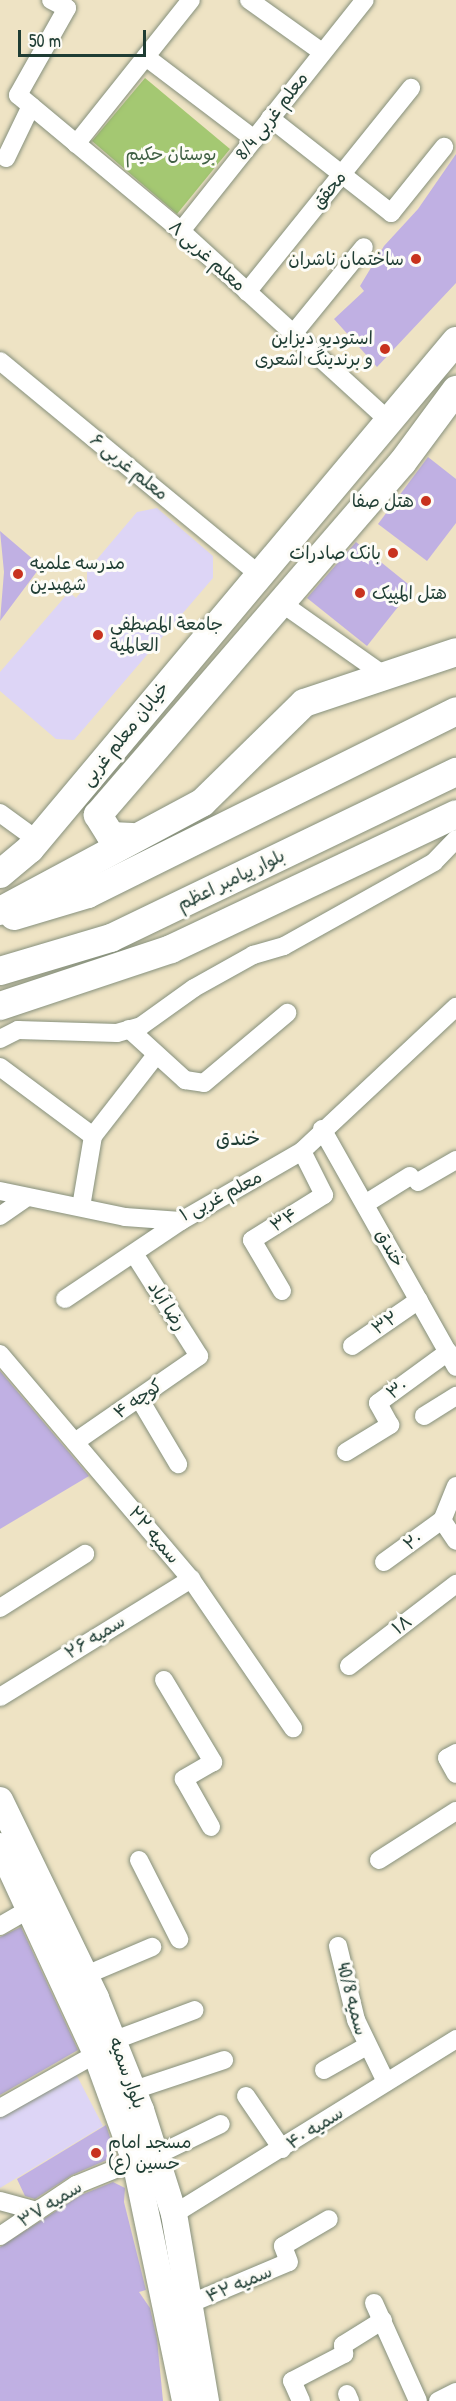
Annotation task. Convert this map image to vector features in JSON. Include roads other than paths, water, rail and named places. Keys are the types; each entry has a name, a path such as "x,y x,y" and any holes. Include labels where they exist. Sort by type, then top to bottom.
{"main road":[{"name":"خیابان معلم غربی","path":"0,874 37,840 257,573 390,422 456,341"},
{"name":"خیابان معلم غربی","path":"105,807 283,604 426,435 456,390"},
{"path":"0,911 132,837 203,802 304,703 379,671 456,652"},
{"path":"0,921 88,894 456,711"},
{"name":"بلوار پیامبر اعظم","path":"0,971 111,938 456,772"},
{"path":"87,780 105,807 111,836 132,837"},
{"path":"0,1006 171,949 456,814"},
{"name":"بلوار سمیه","path":"0,1800 86,1975 106,2047 145,2159 174,2214 206,2401"},
{"name":"بلوار سمیه","path":"0,1846 30,1909 106,2047 134,2090 185,2401"}],"street":[{"path":"6,158 25,100 67,8 51,0"},
{"path":"76,144 191,0"},
{"path":"249,0 322,52"},
{"name":"معلم غربی 8/4","path":"181,231 365,0"},
{"path":"146,57 254,139"},
{"name":"محقق","path":"247,292 411,88"},
{"name":"معلم غربی ۸","path":"25,100 181,231 390,422"},
{"path":"270,118 340,176 391,213 444,147"},
{"path":"293,334 364,247"},
{"name":"معلم غربی ۶","path":"0,362 257,573"},
{"path":"283,604 379,671"},
{"path":"0,813 37,840"},
{"path":"0,1039 18,1030 129,1029 253,955 284,946 434,862 456,839"},
{"name":"معلم غربی ۱","path":"0,1191 125,1217 181,1221 302,1151 322,1129 456,1007"},
{"path":"129,1029 185,1080 204,1083 287,1013"},
{"path":"81,1207 93,1136 156,1055"},
{"path":"0,1067 93,1136"},
{"name":"خندق","path":"322,1129 452,1359"},
{"name":"۳۴","path":"282,1291 252,1240 324,1196 302,1151"},
{"path":"365,1204 456,1160"},
{"path":"0,1215 27,1197"},
{"path":"65,1299 135,1255 181,1221"},
{"name":"رضا آباد","path":"135,1255 199,1356"},
{"name":"۳۲","path":"352,1346 419,1300"},
{"name":"سمیه ۲۲","path":"0,1354 190,1579 293,1728"},
{"name":"کوچه ۴","path":"75,1442 199,1356"},
{"name":"۳۰","path":"346,1452 390,1425 378,1403 452,1359"},
{"path":"424,1416 456,1396"},
{"path":"140,1398 178,1464"},
{"path":"456,1486 442,1520 456,1541"},
{"name":"۲۰","path":"384,1562 442,1520"},
{"path":"0,1608 85,1554"},
{"name":"سمیه ۲۶","path":"0,1697 190,1579"},
{"name":"۱۸","path":"349,1666 456,1584"},
{"path":"164,1680 213,1762 184,1779 212,1827"},
{"path":"451,1755 456,1774"},
{"path":"379,1860 456,1811"},
{"path":"139,1860 179,1940"},
{"path":"0,1926 30,1909"},
{"name":"سمیه 40/8","path":"339,1946 365,2047 386,2082"},
{"path":"86,1975 152,1947"},
{"path":"0,2108 106,2047 195,2010"},
{"name":"سمیه ۴۰","path":"174,2214 456,2039"},
{"path":"324,2070 365,2047"},
{"path":"134,2090 224,2060"},
{"path":"246,2096 282,2149"},
{"name":"سمیه ۳۷","path":"0,2236 76,2185 145,2159 220,2124"},
{"path":"0,2201 37,2211"},
{"name":"سمیه ۴۲","path":"189,2304 289,2262 283,2246 329,2220"},
{"path":"374,2303 418,2401"},
{"path":"301,2401 292,2381 344,2354 343,2345 383,2320"},
{"path":"438,2401 456,2392"}],"place":[{"name":"ساختمان ناشران","path":"416,259"},
{"name":"استودیو دیزاین و برندینگ اشعری","path":"385,349"},
{"name":"هتل صفا","path":"426,501"},
{"name":"بانک صادرات","path":"393,553"},
{"name":"مدرسه علمیه شهیدین","path":"18,574"},
{"name":"هتل المپیک","path":"360,593"},
{"name":"جامعة المصطفی العالمیة","path":"98,635"},
{"name":"مسجد امام حسین (ع)","path":"96,2153"}],"district":[{"name":"خندق","path":"238,1137"}],"park label":[{"name":"بوستان حکیم","path":"171,154"}]}
